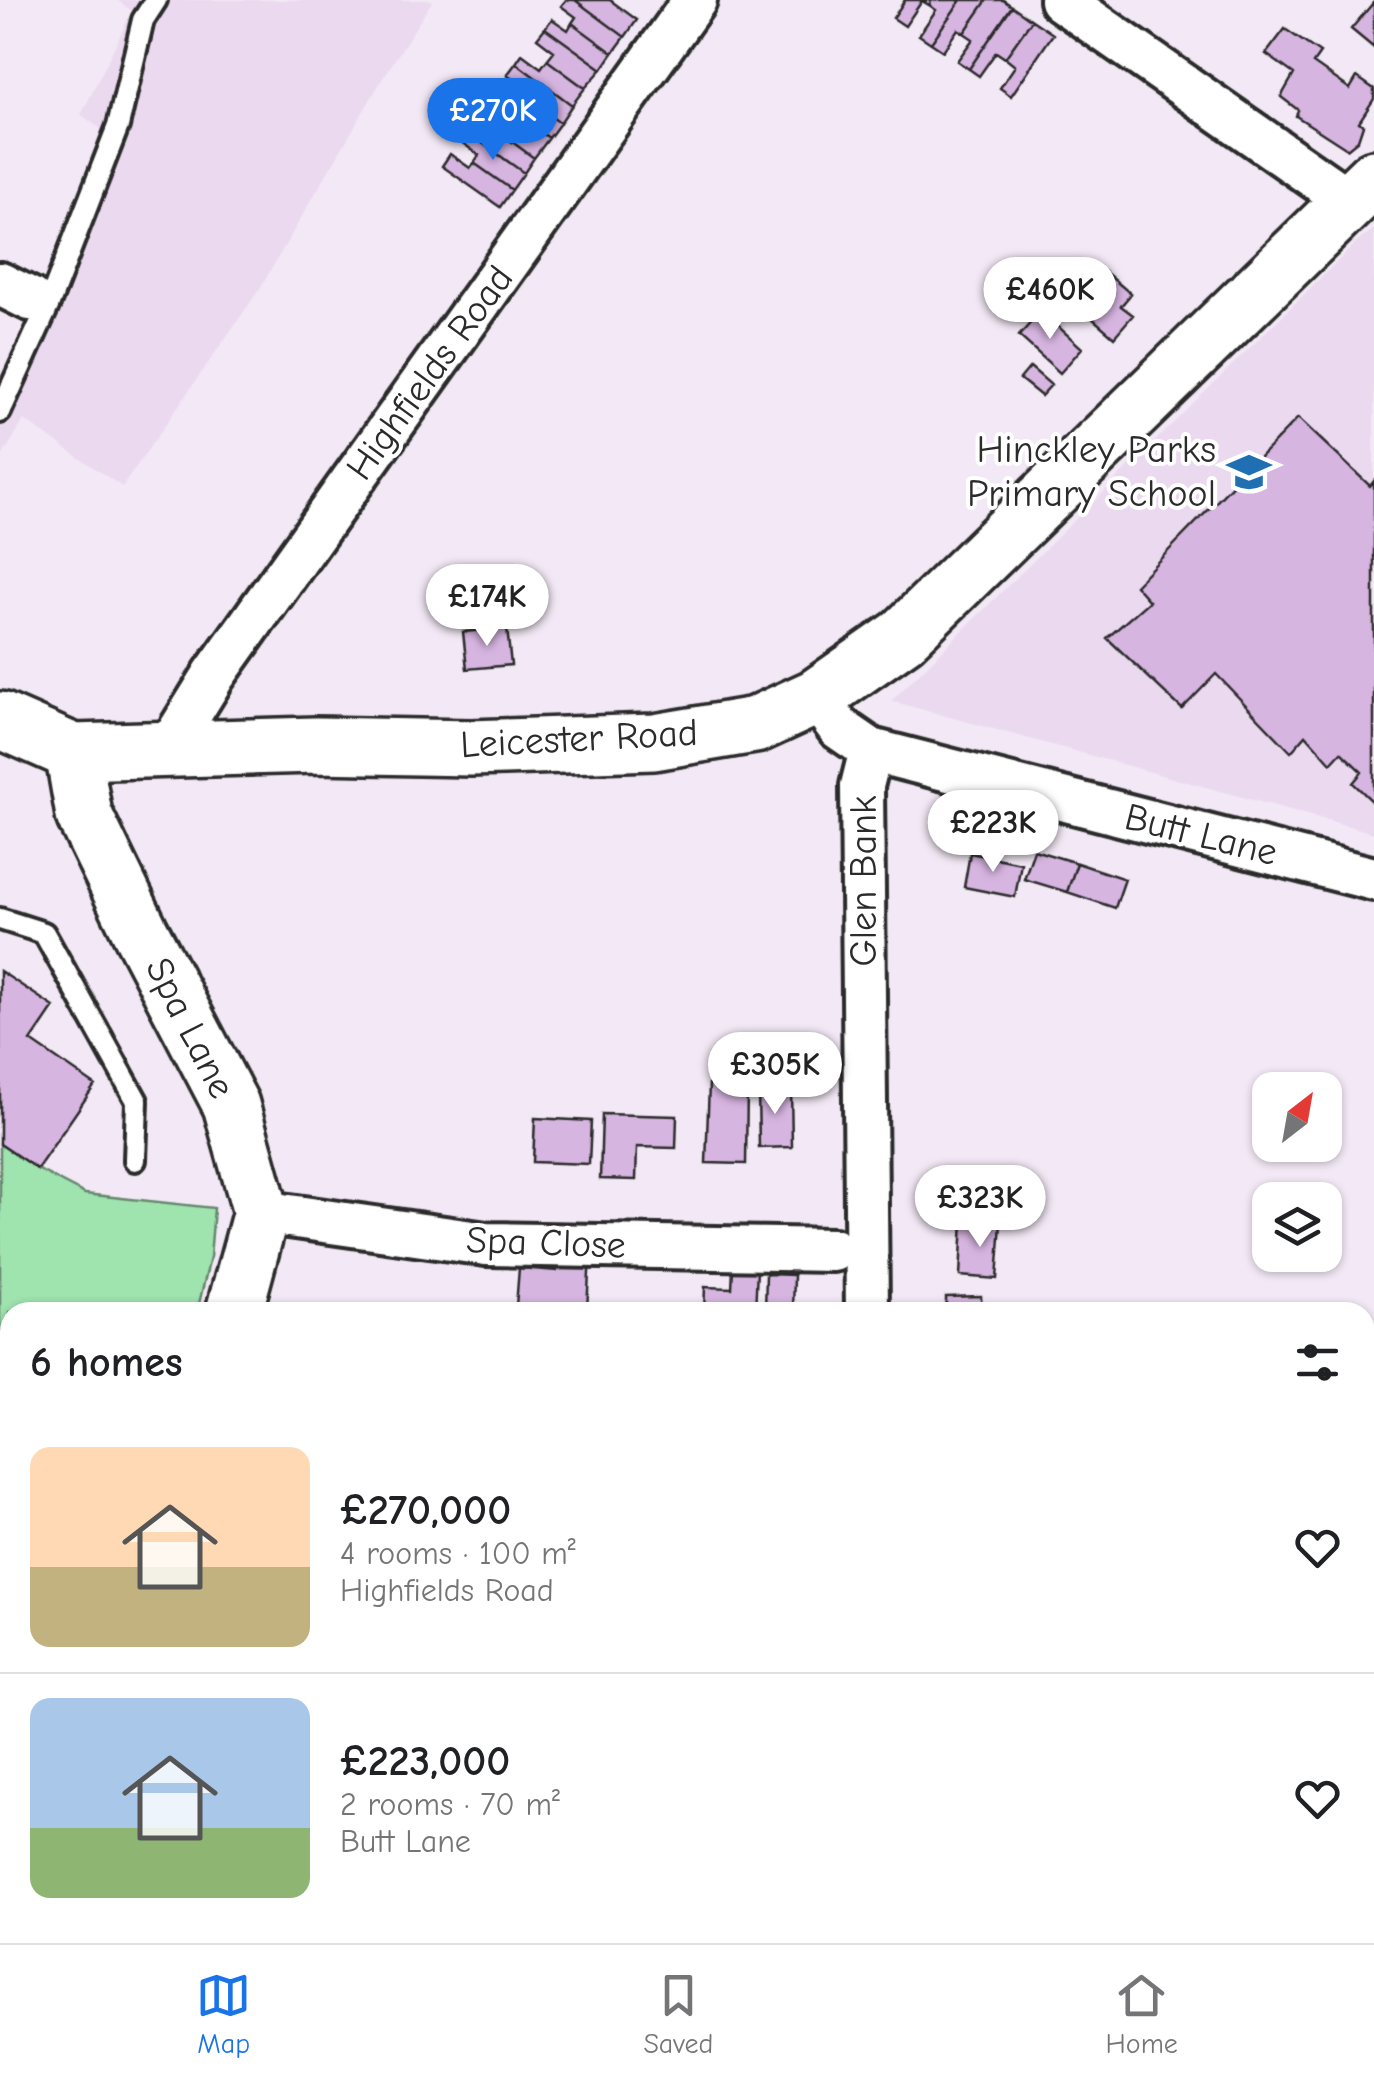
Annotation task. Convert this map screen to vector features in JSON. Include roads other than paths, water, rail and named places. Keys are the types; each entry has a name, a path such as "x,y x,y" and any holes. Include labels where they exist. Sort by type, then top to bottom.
{"main road":[{"name":"Leicester Road","path":"0,720 73,752 654,742 756,725 816,697 880,653 924,616 1362,190"},
{"name":"Spa Lane","path":"73,752 84,815 231,1105 261,1212"},
{"path":"237,1302 261,1212"}],"street":[{"name":"Highfields Road","path":"168,748 235,644 695,0"},
{"path":"1061,0 1362,190"},
{"name":"Butt Lane","path":"816,697 838,728 871,750 1374,879"},
{"name":"Glen Bank","path":"866,1302 862,786 871,750"},
{"name":"Spa Close","path":"261,1212 486,1244 833,1250"}],"lane":[{"path":"0,412 49,304 118,126 143,20 156,0"},
{"path":"0,919 44,933 137,1101 135,1160"}],"place":[{"name":"Hinckley Parks Primary School","path":"1249,472"}]}
